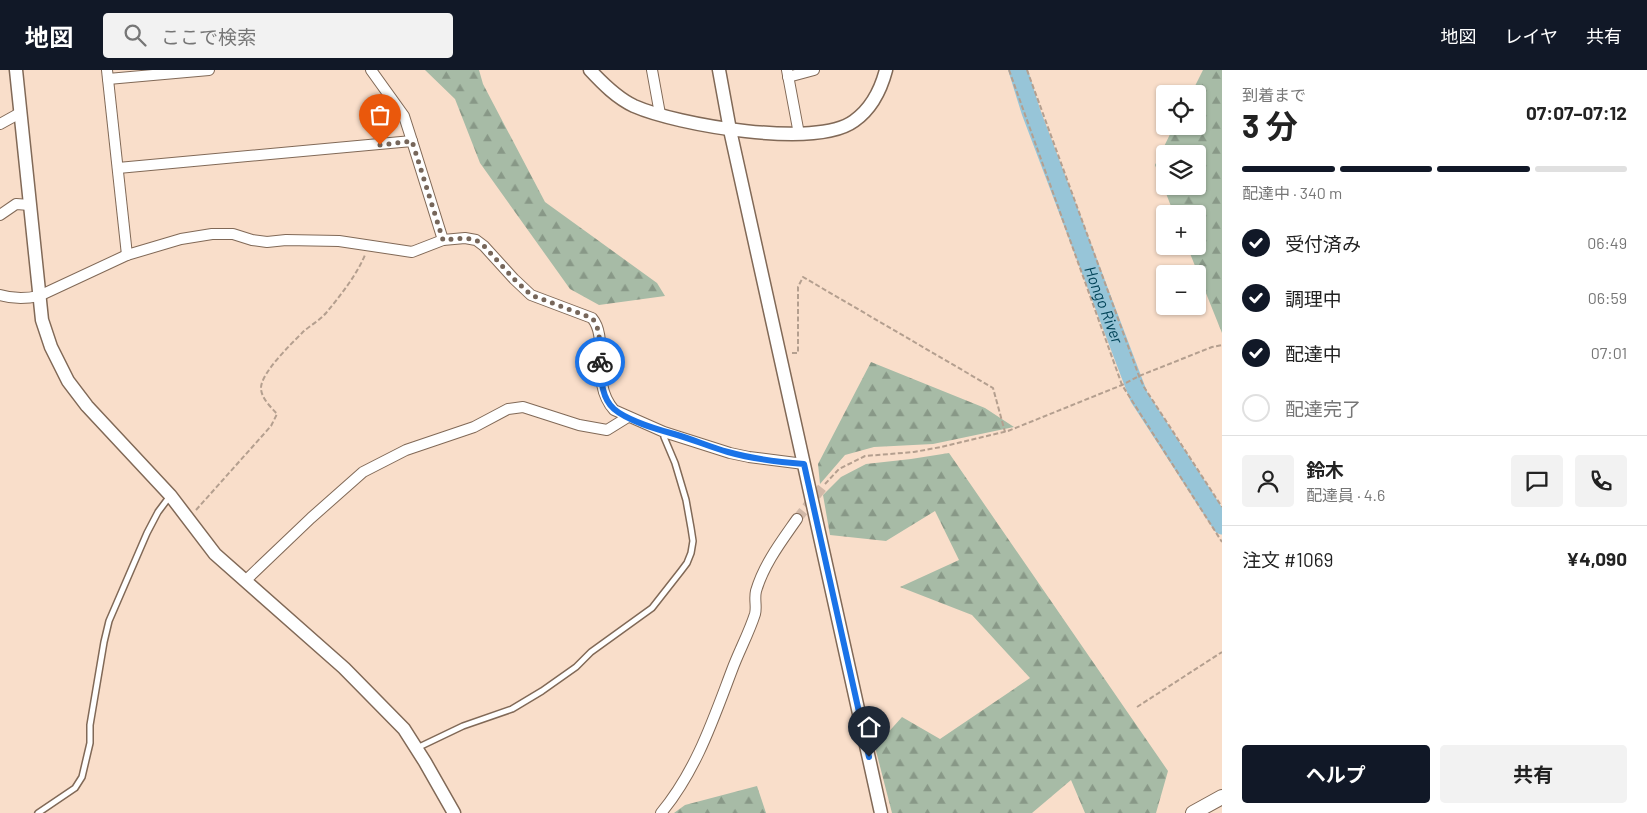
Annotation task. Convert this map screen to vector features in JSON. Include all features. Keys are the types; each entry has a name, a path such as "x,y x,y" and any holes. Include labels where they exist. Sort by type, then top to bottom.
{"main road":[{"path":"1194,813 1222,797"}],"street":[{"path":"16,70 42,320 51,347 68,381 87,406 170,496 214,554 344,668 404,729 454,813"},
{"path":"127,255 108,74 209,70"},
{"path":"371,70 404,116 443,240"},
{"path":"590,70 618,97 634,106 660,114 730,130 799,134 820,133 838,129 854,122 866,110 877,94 886,70"},
{"path":"652,70 660,114"},
{"path":"719,70 730,130 881,813"},
{"path":"799,134 787,73 814,70"},
{"path":"0,124 20,113"},
{"path":"118,168 412,141"},
{"path":"0,214 16,204 30,205"},
{"path":"0,295 9,298 26,299 39,296 127,255 181,239 212,234 233,234 267,242 286,240 339,241 412,252 443,240 465,238 476,240 531,295 592,318 599,333 602,384 614,410 664,432 748,457 804,464"},
{"path":"245,581 310,518 364,472 406,450 474,427 508,409 523,407 579,425 607,430 628,417"},
{"path":"661,813 688,775 707,734 756,611 754,601 760,581 771,556 797,519"}],"lane":[{"path":"417,748 463,726 512,708 542,691 576,667 591,652 652,608 681,571 692,553 693,542 686,500 675,463 664,437 664,432"},
{"path":"38,813 75,788 82,777 90,744 90,725 109,621 147,533 158,512 170,496"}],"path":[{"path":"1009,70 1122,385 1222,542"},
{"path":"1027,70 1144,387 1222,508"},
{"path":"188,518 271,426 277,414 263,396 261,388 264,379 270,369 303,332 324,315 333,304 360,266 369,246"},
{"path":"780,354 798,353 798,287 803,277 993,388 1005,432"},
{"path":"825,484 839,469 865,456 914,452 1005,432 1212,347 1222,346"},
{"path":"1137,707 1222,652"}],"green space":[{"path":"425,70 479,70 483,84 545,202 657,283 665,296 599,305 570,289 480,163 455,99"},
{"path":"1203,70 1222,70 1222,333 1206,293 1206,265 1195,265 1191,255 1206,255 1206,205 1171,205 1167,195 1206,195 1206,145 1165,145 1170,135 1206,135 1206,85 1196,85"},
{"path":"871,362 985,408 1014,427 933,444 874,447 845,455 820,484 818,464"},
{"path":"949,453 1168,771 1156,813 1085,813 1071,780 1032,813 892,813 875,747 902,717 940,739 1030,678 972,615 900,587 959,560 935,511 886,541 830,535 823,495 841,477 866,464"},
{"path":"757,786 766,813 674,813 685,805"}],"waterway":[{"name":"Hongo River","path":"1018,70 1031,112 1139,397 1222,525"}],"tunnel":[{"path":"797,519 825,484"}],"way so far":[{"path":"380,145 412,141 443,240 465,238 476,240 531,295 592,318 599,333 600,362"}],"route":[{"path":"600,362 602,384 609,404 614,410 664,432 730,453 804,464 869,757"}]}
